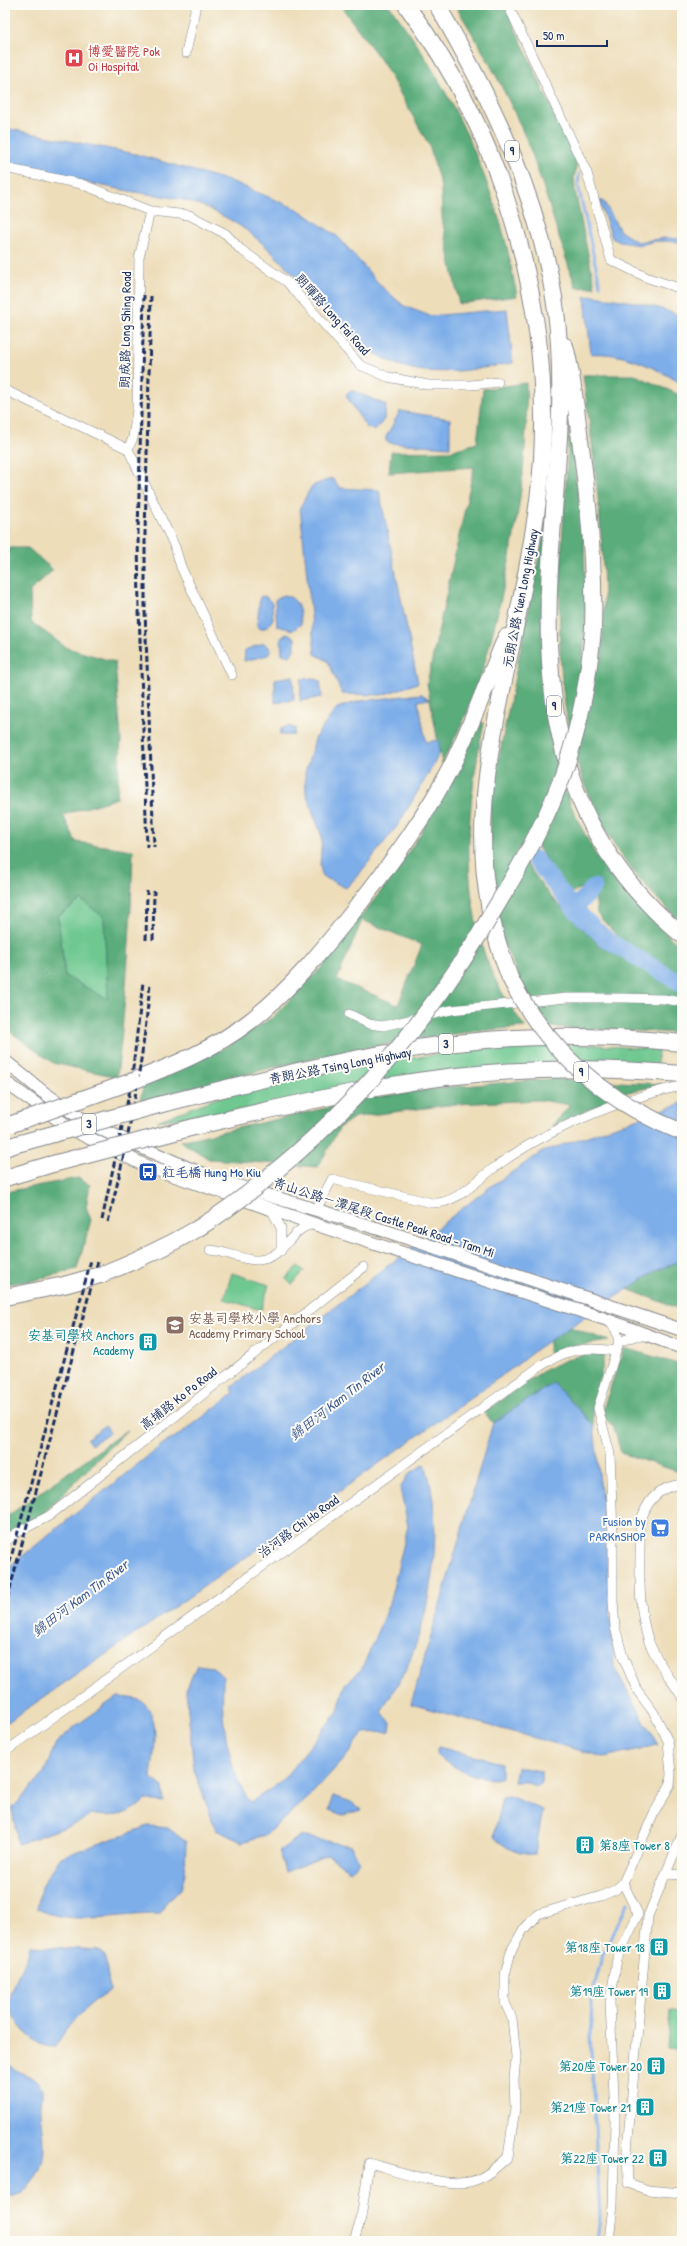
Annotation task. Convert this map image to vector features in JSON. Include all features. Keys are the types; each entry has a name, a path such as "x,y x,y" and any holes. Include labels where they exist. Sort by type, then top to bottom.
{"highway":[{"name":"元朗公路 Yuen Long Highway","path":"406,5 447,70 487,150 513,219 527,277 539,358 542,457 537,507 521,602 490,753 482,838 483,873 489,910 500,954 510,978 536,1022 561,1053 594,1083 631,1108 682,1132"},
{"name":"元朗公路 Yuen Long Highway","path":"437,5 487,95 505,134 535,220 556,310 559,414 549,619 549,656 560,739 567,768 581,804 604,847 643,900 682,935"},
{"path":"5,1297 64,1285 100,1275 173,1243 213,1219 250,1192 334,1120 383,1067 426,1013 489,919 525,856 548,811 565,768 579,720 591,661 593,629 594,572 588,498 568,356 556,310"},
{"path":"5,1126 133,1081 207,1050 248,1023 285,991 333,938 404,844 438,790 477,710 521,602"},
{"name":"青朗公路 Tsing Long Highway","path":"11,1146 162,1104 341,1063 446,1044 564,1037 682,1043"},
{"name":"3","path":"5,1178 194,1127 296,1104 387,1086 468,1075 558,1070 660,1072 682,1074"}],"main road":[{"name":"青山公路－潭尾段 Castle Peak Road – Tam Mi","path":"5,1061 59,1103 107,1132 221,1180 389,1232 682,1330"},
{"name":"青山公路－潭尾段 Castle Peak Road – Tam Mi","path":"5,1082 59,1121 90,1140 146,1166 314,1224 607,1320 682,1348"}],"street":[{"path":"186,53 196,5"},
{"path":"508,5 587,173 611,260 648,278 682,289"},
{"name":"朗暉路 Long Fai Road","path":"5,168 80,184 150,211 189,215 226,234 240,249 287,282 360,366 388,377 428,385 471,385 498,382"},
{"name":"朗成路 Long Shing Road","path":"128,449 133,438 137,410 139,258 150,211"},
{"path":"5,390 128,449 175,547 181,567 232,675"},
{"path":"349,1014 363,1022 378,1026 451,1010 559,999 624,998 664,999 682,1002"},
{"path":"657,1091 682,1079"},
{"path":"316,1210 332,1179 432,1203 447,1202 500,1163 548,1136 626,1101 657,1091 682,1086"},
{"path":"271,1209 281,1228 281,1251"},
{"path":"210,1250 222,1251 244,1259 258,1260 271,1257 281,1251 299,1230 314,1224"},
{"name":"高埔路 Ko Po Road","path":"5,1542 16,1533 49,1516 364,1267"},
{"path":"354,2241 361,2218 369,2163 454,2183 470,2182 488,2173 508,2157 515,2108 514,2079 516,2057 512,2018 505,2003 504,1975 511,1951 523,1930 538,1914 601,1896 625,1885 654,1813 670,1785 671,1774 668,1741 654,1713 637,1690 623,1657 615,1627 613,1601 613,1534 610,1454 598,1408 617,1346 616,1330 607,1320"},
{"path":"617,1346 635,1336 652,1337"},
{"name":"治河路 Chi Ho Road","path":"5,1752 539,1367 557,1356 573,1350 617,1346"},
{"path":"682,1484 663,1489 654,1496 642,1514 640,1525 641,1600 645,1628 655,1655 682,1697"},
{"path":"682,1835 667,1874 648,1916 627,2150 628,2183 648,2190 682,2193"},
{"path":"667,1874 682,1875"},
{"path":"609,2241 613,2205 615,2120 610,2002 617,1959 638,1916 638,1912 625,1885"}],"green space":[{"path":"340,5 389,5 426,59 458,117 485,177 505,239 517,296 459,304 442,218 441,187 429,145 383,63"},
{"path":"455,5 502,5 507,10 577,164 574,178 575,191 595,287 576,288 538,171 516,116 477,41"},
{"path":"583,375 635,375 682,396 682,922 631,869 597,813 575,754 563,692 560,628 561,562 569,426 584,540 586,607 583,661 601,662 604,599 602,543 594,459"},
{"path":"526,383 525,441 520,498 516,526 504,583 490,644 477,687 466,715 442,764 427,683 474,467 389,473 391,452 450,451 477,443 483,389"},
{"path":"547,516 542,640 543,681 548,721 556,761 569,800 600,862 630,898 682,948 682,976 621,940 597,914 595,894 602,888 597,880 569,894 532,838 517,851 550,896 599,945 682,991 682,1033 550,1027 525,990 505,947 492,901 490,802"},
{"path":"5,548 28,548 53,570 30,591 31,622 67,648 115,662 121,740 117,798 63,815 76,842 133,850 128,964 117,1077 53,1063 5,1028","holes":["81,900 104,917 108,999 65,976 58,916"]},
{"path":"478,721 484,723 473,784 470,814 470,876 473,906 479,936 489,966 505,998 525,1027 476,1031 379,1045 283,1065 140,1102 143,1086 230,1045 273,1017 323,966 359,916 360,918 392,877 421,833","holes":["362,920 422,945 398,1005 337,980"]},
{"path":"81,900 104,917 108,999 65,977 58,916"},
{"path":"546,1044 596,1045 658,1050 657,1066 596,1063 157,1121 222,1096 318,1074 404,1059 476,1049"},
{"path":"551,1079 663,1084 624,1093 551,1127 570,1105 540,1100 456,1104 355,1117 340,1127 318,1167 209,1159 180,1141 375,1097 450,1087"},
{"path":"78,1178 90,1185 86,1207 91,1220 77,1269 31,1281 5,1284 5,1192"},
{"path":"682,1260 682,1310 627,1289 655,1271"},
{"path":"298,1266 304,1271 292,1285 286,1279"},
{"path":"232,1273 269,1285 261,1310 224,1299"},
{"path":"570,1327 609,1341 568,1347 549,1356 549,1340"},
{"path":"624,1348 682,1365 682,1473 621,1453 614,1428 605,1418 603,1409"},
{"path":"588,1354 605,1356 593,1406 594,1426 553,1383 493,1423 484,1412 547,1369 560,1362"},
{"path":"128,1429 45,1512 5,1535 5,1518"},
{"path":"670,2010 682,2011 682,2049 667,2048"}],"water":[{"path":"5,128 135,154 233,182 299,210 338,237 383,288 404,306 430,316 507,309 513,363 441,372 417,370 389,360 363,345 340,325 276,256 253,235 227,218 202,206 170,197 98,185 5,164"},
{"path":"599,200 604,202 620,231 637,242 665,238 682,239 682,242 655,241 640,245 620,242 612,238"},
{"path":"593,296 650,306 682,317 682,384 662,372 627,358 615,355 591,354 585,297"},
{"path":"351,390 386,405 384,419 375,431 366,427 347,397 347,393"},
{"path":"400,411 450,419 450,447 390,443 386,441 386,437"},
{"path":"332,478 340,488 379,490 418,683 382,695 342,694 328,661 315,654 300,507 312,486"},
{"path":"283,595 288,596 298,605 301,624 293,630 277,626 275,600"},
{"path":"265,596 272,603 273,619 267,627 261,629 257,626 260,597"},
{"path":"288,633 295,638 295,648 290,656 282,654 281,638"},
{"path":"264,643 271,649 268,655 244,661 245,650"},
{"path":"293,676 294,700 275,703 275,679"},
{"path":"313,678 320,681 322,697 300,701 301,679"},
{"path":"422,694 429,699 418,701 426,742 439,740 439,753 398,825 360,873 346,888 322,876 320,865 322,837 306,793 305,773 316,736 337,708 360,701"},
{"path":"288,726 295,728 294,735 280,735 281,729"},
{"name":"錦田河 Kam Tin River","path":"682,1103 682,1260 655,1271 538,1348 514,1367 280,1534 5,1724 5,1570 163,1444 182,1433 234,1393 231,1387 490,1187 542,1152"},
{"path":"553,1383 594,1426 605,1530 614,1667 658,1745 604,1757 411,1704 493,1423"},
{"path":"105,1425 110,1432 91,1445 87,1439"},
{"path":"425,1464 431,1488 434,1513 435,1540 433,1567 429,1594 416,1644 404,1673 381,1712 391,1722 390,1732 363,1733 349,1753 307,1799 265,1835 242,1842 216,1830 194,1770 186,1690 197,1665 213,1667 223,1677 223,1714 228,1748 235,1773 245,1794 251,1802 281,1782 338,1711 345,1684 362,1669 390,1601 408,1526 400,1488 410,1473"},
{"path":"117,1697 133,1698 143,1702 151,1713 155,1731 155,1741 151,1778 163,1787 164,1802 145,1800 127,1813 113,1816 90,1814 83,1821 18,1844 12,1809 44,1773 56,1743 77,1725"},
{"path":"438,1747 501,1763 501,1777 494,1779 467,1773 449,1764 436,1755"},
{"path":"517,1767 541,1771 541,1783 536,1787 527,1782 514,1782"},
{"path":"334,1796 351,1802 361,1810 343,1815 329,1810"},
{"path":"509,1796 543,1810 535,1854 524,1854 513,1850 503,1845 494,1837 502,1798"},
{"path":"148,1826 168,1828 186,1842 185,1873 181,1890 167,1901 160,1914 80,1918 50,1914 37,1908 41,1887 61,1857"},
{"path":"300,1836 351,1846 360,1862 350,1871 328,1855 285,1872 279,1851"},
{"path":"30,1946 98,1950 105,1956 110,1991 78,2015 60,2039 56,2047 42,2045 35,2041 16,2021 9,2005 11,1991 26,1960"},
{"path":"5,2059 17,2071 33,2078 40,2084 42,2091 41,2110 44,2149 42,2164 39,2171 23,2193 5,2198"}],"waterway":[{"path":"579,174 578,185 600,285"},
{"path":"535,859 574,909 607,940 682,984"},
{"path":"574,909 594,887"},
{"path":"597,2241 600,2217 590,2034 593,1992 602,1956 628,1903"}],"railway":[{"path":"144,295 138,533 139,610 147,847"},
{"path":"151,296 145,533 145,611 154,847"},
{"path":"146,940 147,891"},
{"path":"153,940 154,891"},
{"path":"102,1220 131,1085 143,982"},
{"path":"108,1222 134,1103 150,983"},
{"path":"5,1580 91,1260"},
{"path":"5,1607 98,1261"}],"place":[{"name":"博愛醫院 Pok Oi Hospital","path":"74,58"},
{"name":"紅毛橋 Hung Mo Kiu","path":"148,1172"},
{"name":"安基司學校小學 Anchors Academy Primary School","path":"175,1325"},
{"name":"安基司學校 Anchors Academy","path":"148,1342"},
{"name":"Fusion by PARKnSHOP","path":"660,1528"},
{"name":"第8座 Tower 8","path":"585,1845"},
{"name":"第18座 Tower 18","path":"659,1947"},
{"name":"第19座 Tower 19","path":"662,1991"},
{"name":"第20座 Tower 20","path":"656,2066"},
{"name":"第21座 Tower 21","path":"645,2107"},
{"name":"第22座 Tower 22","path":"658,2158"}]}
